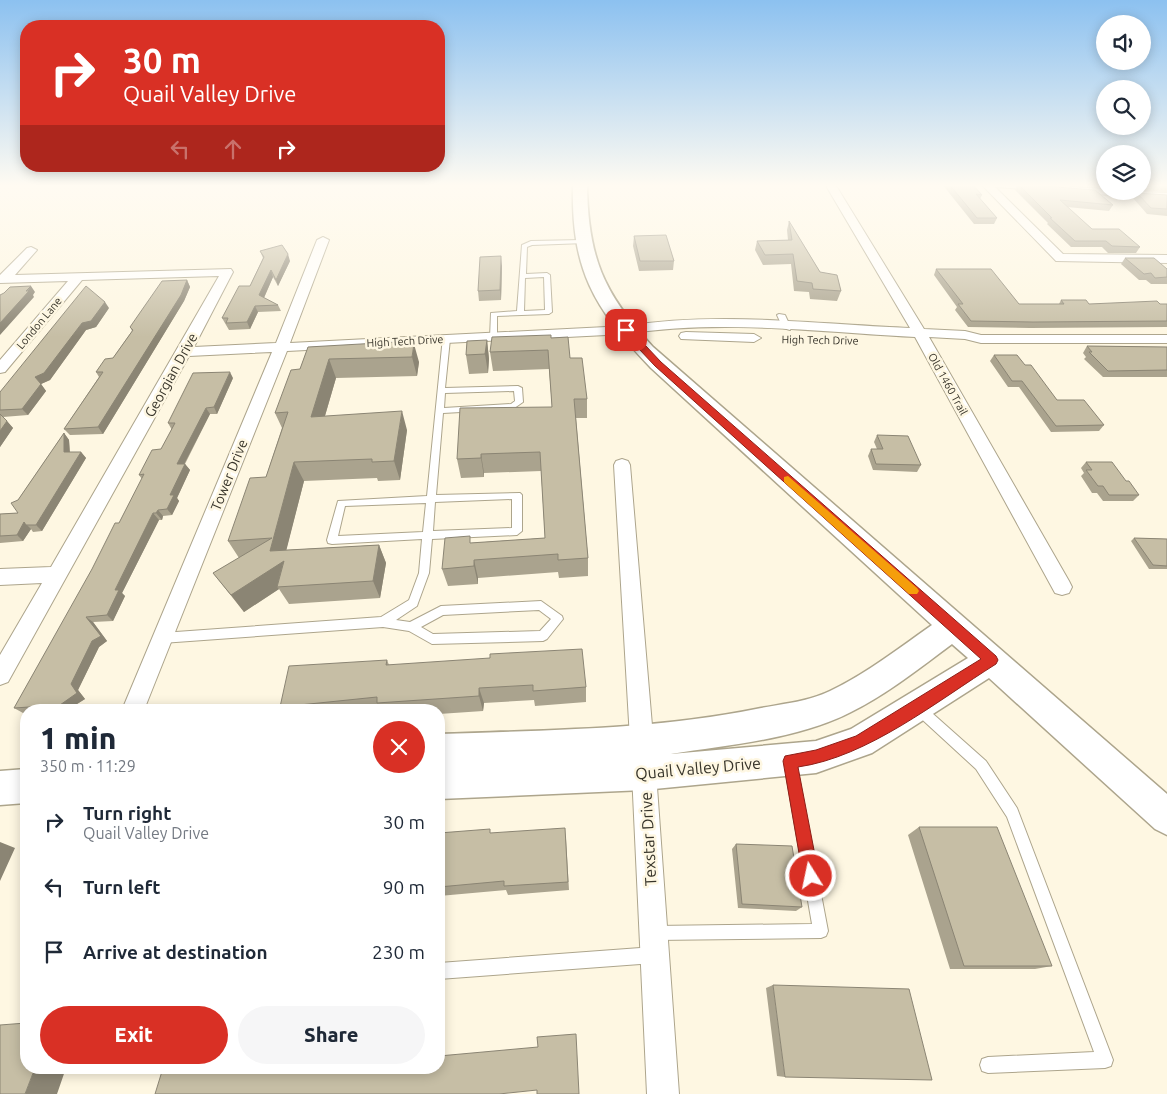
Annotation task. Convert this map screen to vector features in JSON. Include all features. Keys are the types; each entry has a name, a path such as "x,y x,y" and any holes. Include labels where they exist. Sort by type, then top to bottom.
{"main road":[{"path":"583,235 591,270 626,330 658,364 1167,817"},
{"path":"445,750 641,742 735,729 808,714 840,702 863,688 903,663 952,626"},
{"name":"Quail Valley Drive","path":"445,782 644,773 790,761 816,757 860,742 991,660"},
{"path":"0,788 20,786"}],"street":[{"name":"Old 1460 Trail","path":"860,235 922,338 1062,587"},
{"path":"1037,235 1060,258 1167,259"},
{"name":"Tower Drive","path":"135,704 281,348 323,240"},
{"path":"2,279 31,250"},
{"name":"Georgian Drive","path":"0,675 184,352 227,272 2,279"},
{"name":"London Lane","path":"0,369 78,278"},
{"name":"High Tech Drive","path":"184,352 626,330 658,324 719,323 922,338"},
{"name":"High Tech Drive","path":"626,330 666,336 922,338"},
{"path":"922,338 972,343 981,339 1167,339"},
{"name":"Texstar Drive","path":"622,465 644,773 663,1094"},
{"path":"0,577 57,575"}],"lane":[{"path":"520,313 524,246 531,243 583,242"},
{"path":"493,336 493,314 549,312 547,276 522,276"},
{"path":"781,314 787,328"},
{"path":"383,622 413,603 424,573 446,339"},
{"path":"439,411 513,406 519,402 518,388 441,391"},
{"path":"517,495 517,531 427,537 332,540 341,503 431,499 517,495"},
{"path":"162,638 383,622 411,627 432,639 543,636 558,619 541,605 441,611 411,627"},
{"path":"916,707 981,765 1012,813 1106,1060 988,1065"},
{"path":"445,971 654,944 821,931 790,761"}],"building":[{"path":"666,235 674,261 640,261 634,236"},
{"path":"791,235 798,235 820,272 837,275 841,291 813,289 812,283 797,281 793,254 765,255 757,241 792,240"},
{"path":"1069,235 1126,235 1140,247 1112,246 1106,241 1075,241"},
{"path":"282,245 288,254 276,280 271,270 259,295 278,305 255,306 247,322 226,323 228,318 222,318 239,286 250,286 264,257 260,251"},
{"path":"501,256 500,290 478,291 480,257"},
{"path":"1125,258 1154,258 1167,269 1167,277 1155,278 1151,273 1144,274"},
{"path":"936,269 991,269 1019,304 1064,304 1061,300 1086,300 1089,304 1157,301 1160,304 1167,304 1167,321 971,321 958,304 963,304"},
{"path":"187,280 181,295 98,427 64,429 103,372 96,372 105,359 113,358 133,330 130,327 162,281"},
{"path":"31,286 26,291 29,291 0,323 0,295 10,287"},
{"path":"86,286 105,302 91,321 82,323 44,373 35,377 41,384 22,409 0,410 0,392"},
{"path":"551,335 551,338 568,337 570,358 582,358 587,399 574,399 588,558 558,560 558,554 474,560 474,566 442,569 445,538 470,536 470,543 545,538 540,452 481,454 481,458 457,459 460,408 552,407 548,350 490,352 492,337"},
{"path":"487,340 485,354 466,355 467,341"},
{"path":"396,342 395,344 414,344 412,357 329,359 311,417 402,411 394,461 372,462 372,459 294,462 270,551 379,545 373,581 277,587 284,561 231,595 213,573 272,538 228,541 250,478 266,477 288,412 275,413 291,370 300,369 308,347"},
{"path":"1087,346 1167,347 1167,370 1108,371 1089,352 1092,352"},
{"path":"994,355 1017,355 1025,365 1031,365 1057,400 1084,400 1104,425 1056,426 1022,381 1012,381"},
{"path":"230,372 214,407 206,408 177,464 185,464 170,495 174,495 167,509 158,510 156,513 153,513 115,590 119,590 107,615 86,617 101,636 92,641 71,684 77,693 61,704 20,704 20,708 14,708 92,569 115,523 119,523 144,474 139,475 152,450 161,449 175,423 168,423 193,373"},
{"path":"0,414 7,421 0,431"},
{"path":"64,433 64,452 81,452 36,525 26,525 24,522 17,535 0,536 0,514 18,513 11,503 18,500"},
{"path":"877,435 908,436 921,465 876,464 871,449 883,449"},
{"path":"1086,462 1112,462 1139,495 1109,495 1103,486 1098,486 1086,470 1092,470"},
{"path":"1134,538 1167,539 1167,566 1153,565"},
{"path":"582,649 586,687 533,691 533,685 479,688 479,696 377,703 377,697 309,704 281,704 289,666 387,660 386,665 490,658 490,654"},
{"path":"919,827 997,827 1052,966 964,966"},
{"path":"565,828 568,882 504,886 504,881 445,886 445,833 490,829 490,833"},
{"path":"736,844 792,846 802,907 742,904"},
{"path":"773,985 909,989 932,1080 785,1077"},
{"path":"20,1023 20,1074 33,1074 25,1094 0,1094 0,1025"},
{"path":"576,1034 579,1094 537,1094 537,1090 499,1094 155,1094 161,1074 445,1074 445,1055 538,1047 537,1037"}],"slow traffic":[{"path":"788,479 913,591"}],"route":[{"path":"626,330 658,364 991,660 949,684 882,730 860,742 839,751 790,761 811,876"}]}
